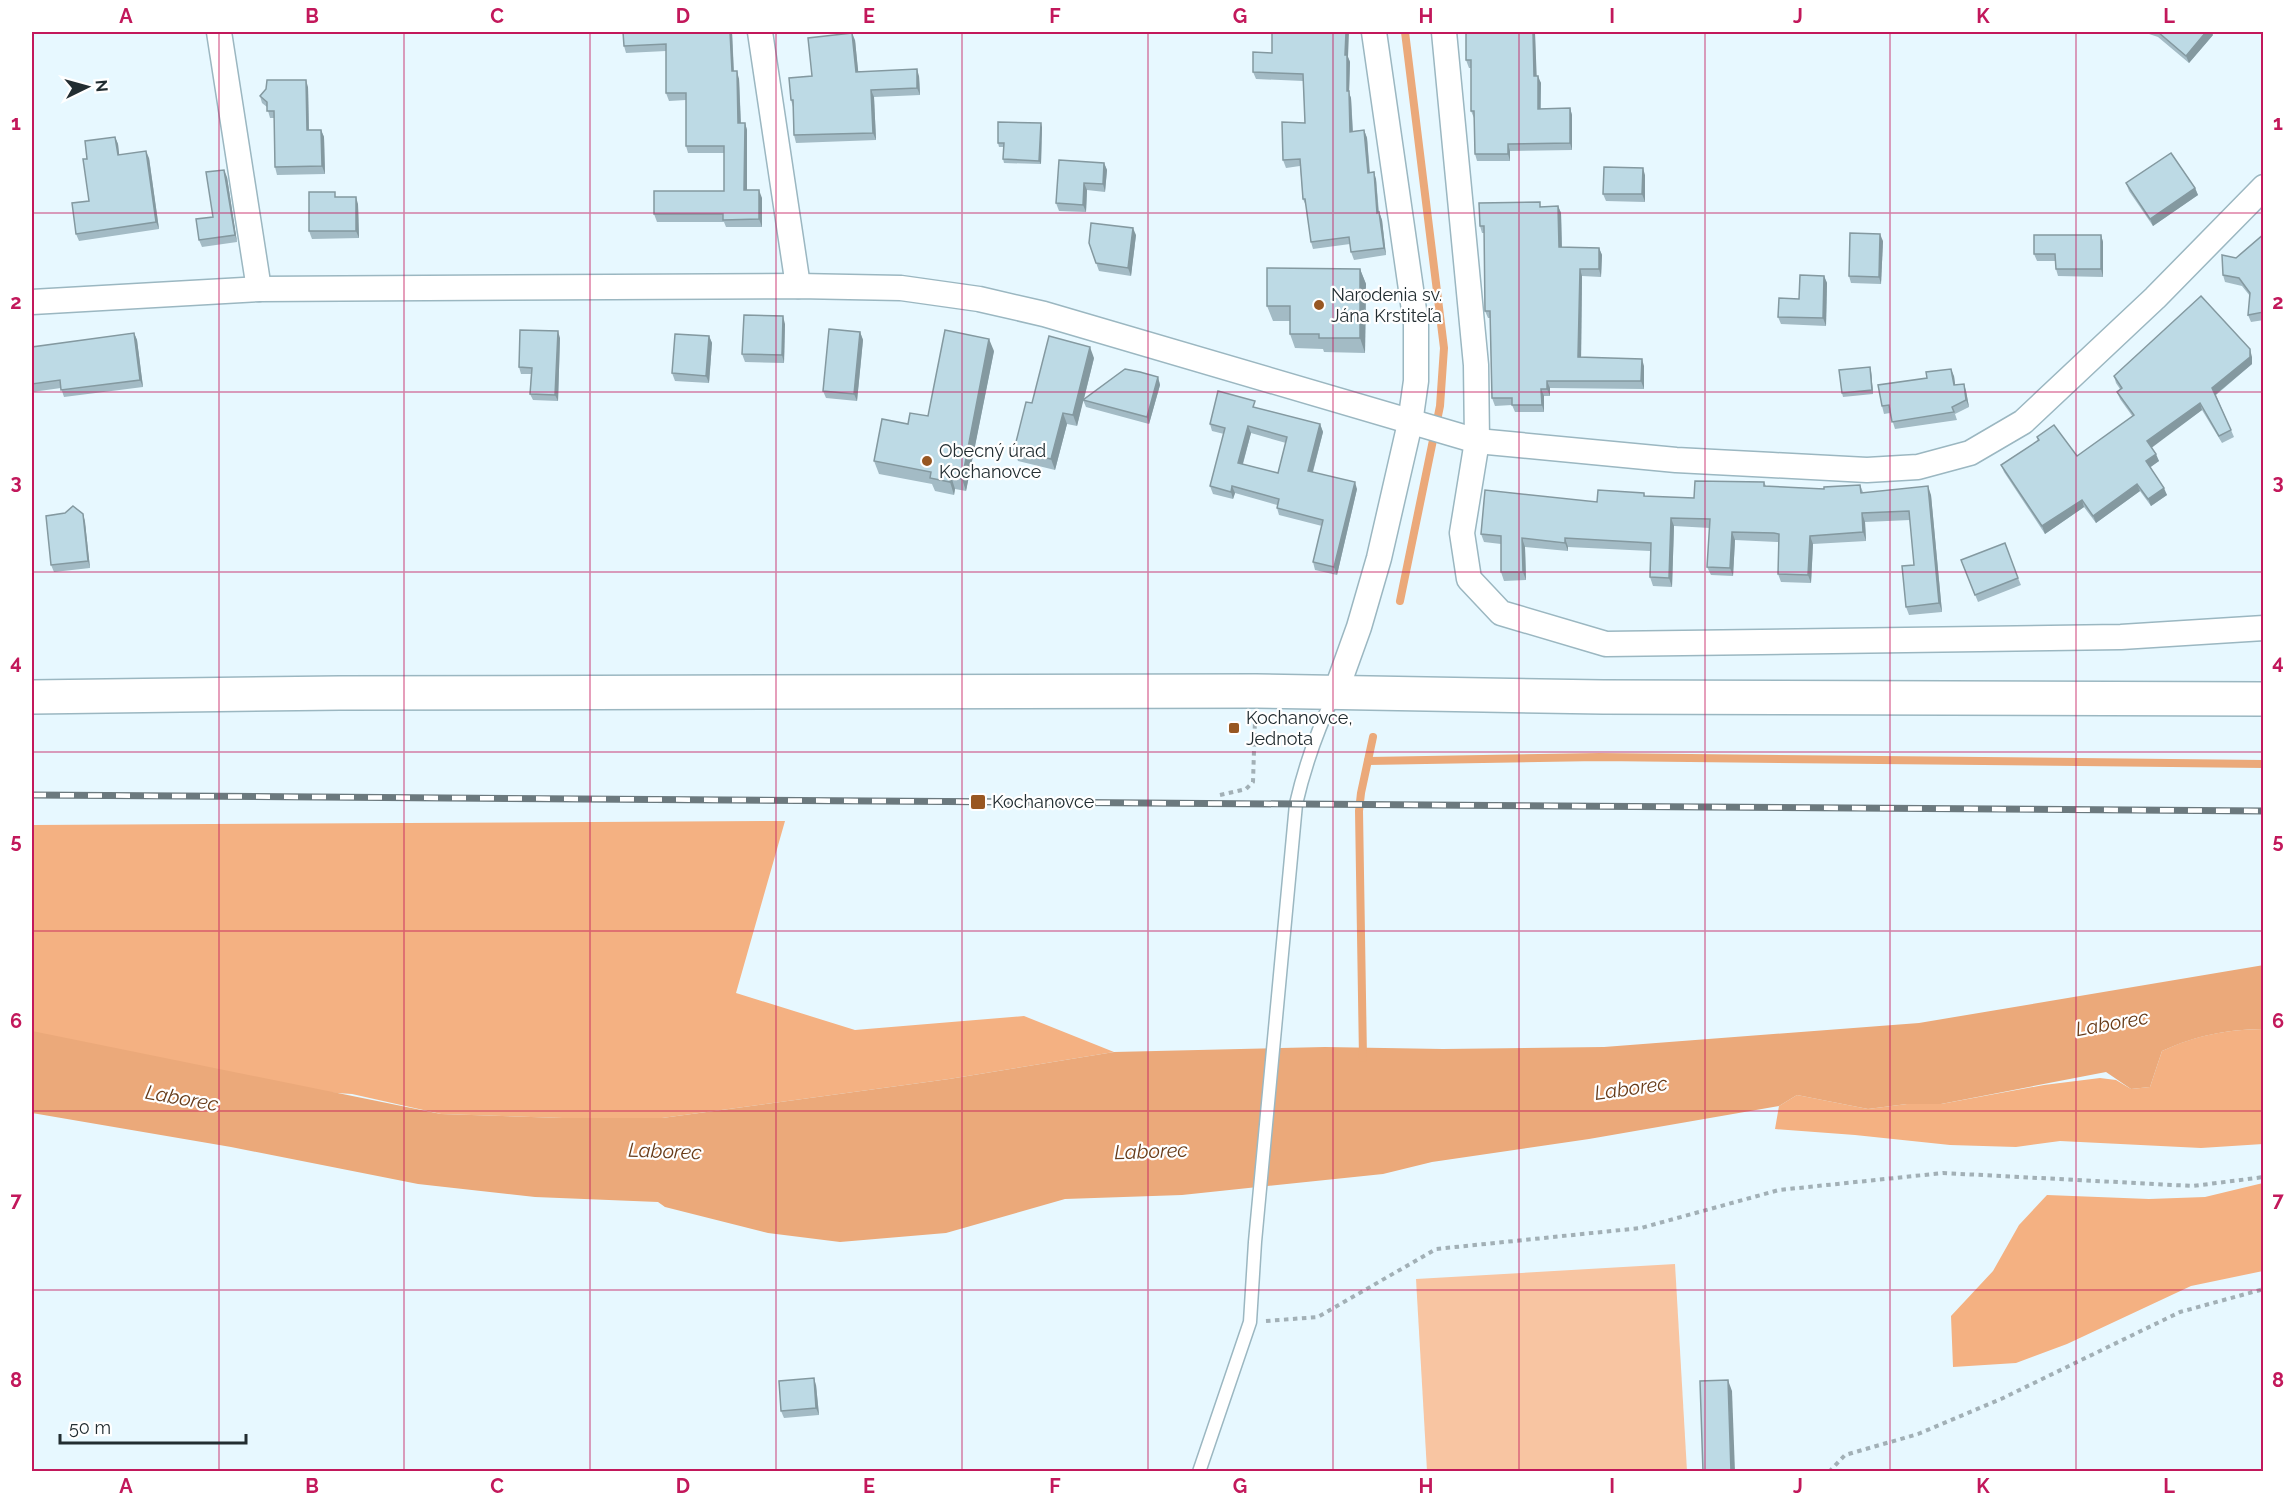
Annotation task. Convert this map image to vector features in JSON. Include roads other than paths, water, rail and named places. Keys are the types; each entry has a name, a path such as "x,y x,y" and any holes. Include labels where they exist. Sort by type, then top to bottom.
{"main road":[{"path":"32,697 352,693 1336,691 1603,697 2264,699"}],"street":[{"path":"219,32 259,288"},
{"path":"760,32 798,286"},
{"path":"1336,691 1359,627 1417,425 1416,324 1374,32"},
{"path":"1444,32 1476,364 1477,441 1462,533 1469,579 1501,613 1606,644 2121,637 2264,628"},
{"path":"32,302 259,288 798,286 901,288 980,299 1101,330 1477,441 1676,460 1867,470 1918,467 1970,453 2023,422 2155,298 2264,187"}],"lane":[{"path":"1199,1472 1250,1322 1255,1242 1296,804 1317,731 1336,691"}],"water":[{"name":"Laborec","path":"2264,965 2263,1029 2211,1034 2162,1051 2150,1087 2131,1089 2106,1072 1941,1104 1907,1104 1868,1109 1797,1095 1779,1106 1589,1139 1432,1162 1383,1174 1182,1195 1065,1199 946,1233 840,1242 768,1233 665,1207 658,1202 535,1197 418,1184 231,1147 32,1113 32,1031 441,1114 662,1118 949,1079 1114,1052 1325,1047 1443,1049 1604,1047 1919,1023"}],"waterway":[{"path":"1400,601 1440,406 1444,348 1405,32"},
{"path":"1363,1058 1359,811 1373,737"},
{"path":"1368,761 1599,757 2264,764"}],"railway":[{"path":"32,795 2264,811"}],"place":[{"name":"Narodenia sv. Jána Krstiteľa","path":"1319,305"},
{"name":"Obecný úrad Kochanovce","path":"927,461"},
{"name":"Kochanovce, Jednota","path":"1234,728"},
{"name":"Kochanovce","path":"978,802"}]}
